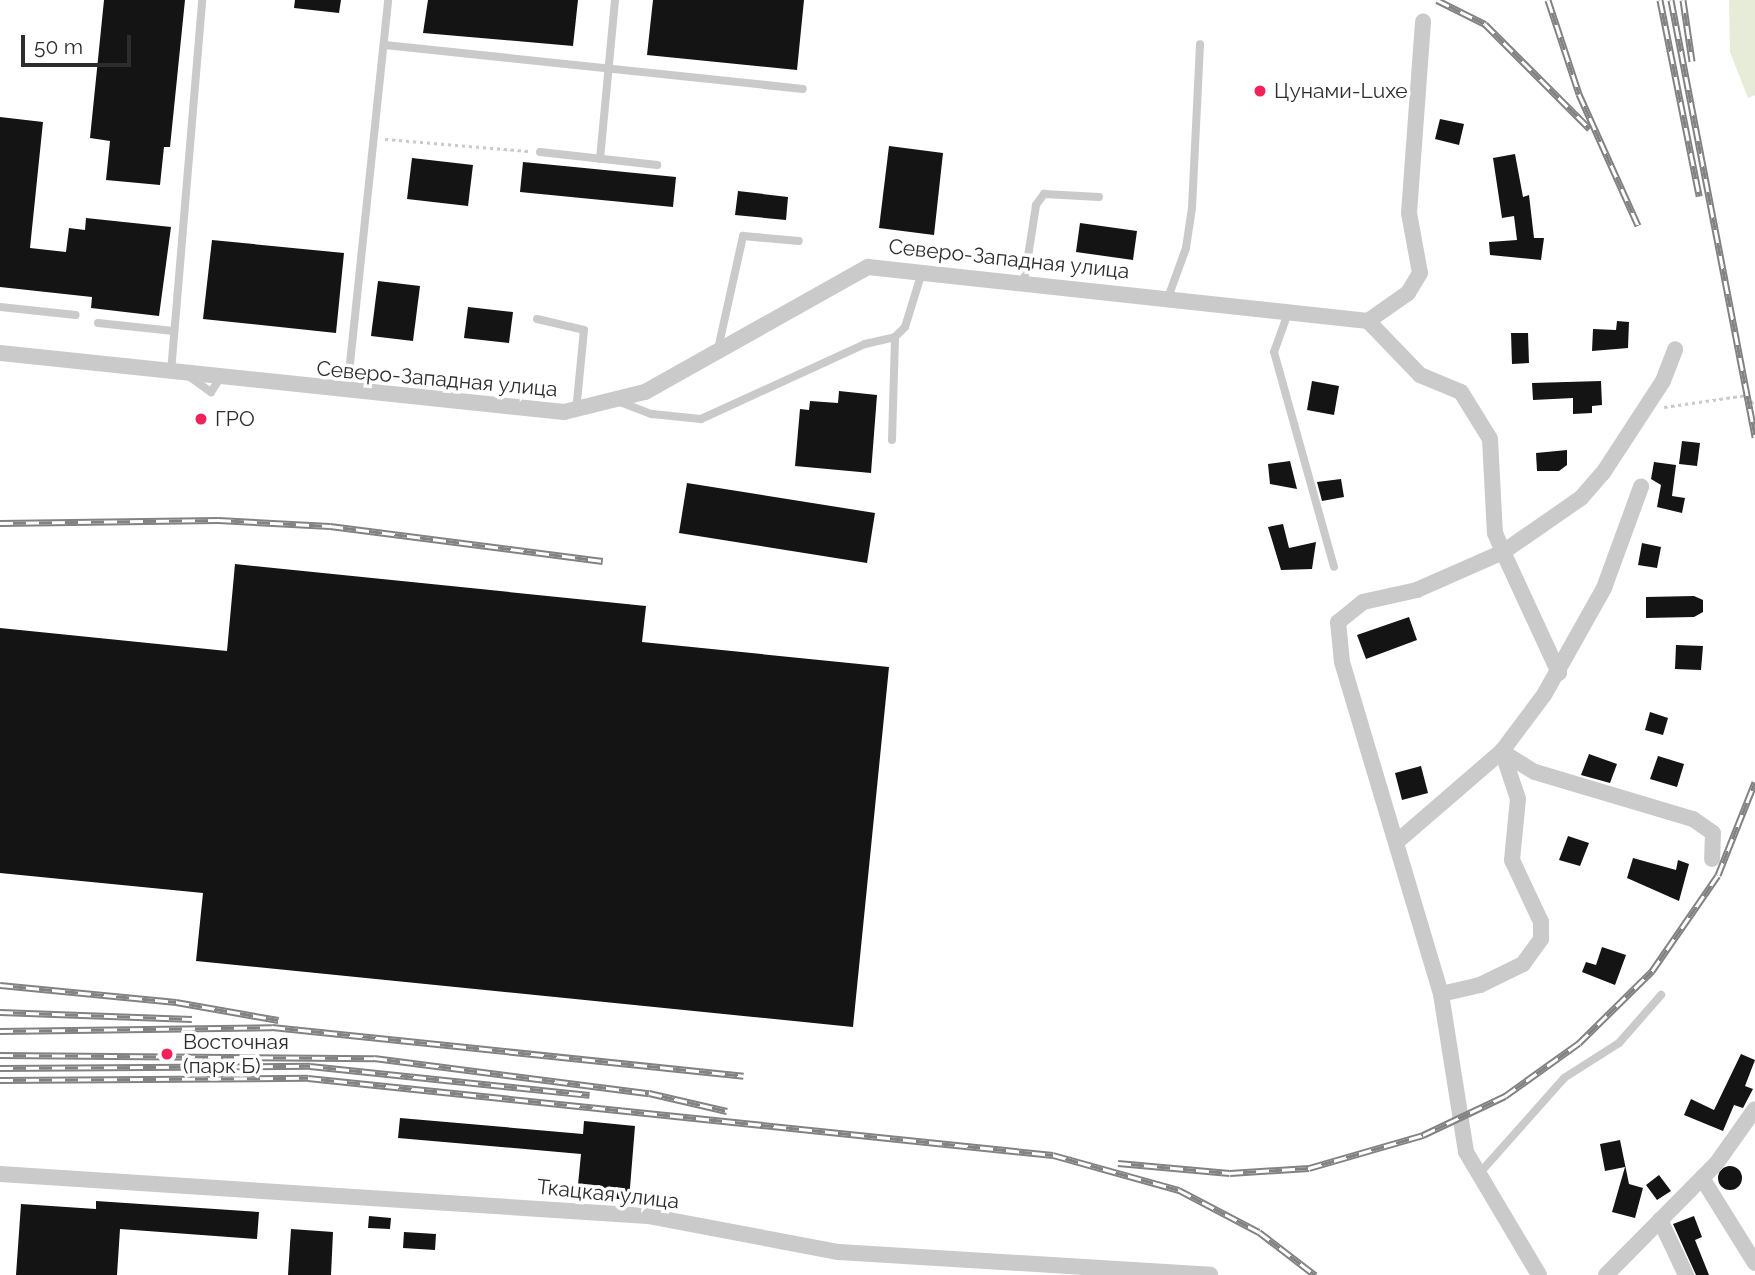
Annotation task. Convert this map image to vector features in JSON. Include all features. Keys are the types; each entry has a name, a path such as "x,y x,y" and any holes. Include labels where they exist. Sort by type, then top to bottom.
{"street":[{"path":"1423,22 1409,213 1420,273 1408,293 1368,321 1420,375 1461,392 1477,409 1490,439 1495,533 1559,673"},
{"name":"Северо-Западная улица","path":"0,353 347,392 576,411 620,402 868,267 1169,295 1289,313 1368,321"},
{"path":"1539,1275 1466,1152 1441,993 1399,841 1342,662 1338,622 1363,602 1417,590 1503,552 1581,498 1644,410 1675,349"},
{"path":"1399,841 1502,751 1559,673 1604,588 1642,487"},
{"path":"1502,751 1535,772 1693,819 1713,833 1712,859"},
{"path":"1441,993 1480,985 1523,964 1541,939 1541,922 1512,860 1518,799 1502,751"},
{"path":"1606,1275 1702,1178 1755,1109"},
{"name":"Ткацкая улица","path":"0,1174 648,1216 839,1252 1210,1275"},
{"path":"1702,1178 1755,1263"},
{"path":"1660,1220 1686,1275"}],"lane":[{"path":"178,373 174,331 202,0"},
{"path":"347,392 378,138 388,0"},
{"path":"600,159 615,0"},
{"path":"1169,295 1186,248 1192,208 1200,44"},
{"path":"385,45 803,89"},
{"path":"540,152 657,165"},
{"path":"1024,282 1036,205 1044,194 1099,197"},
{"path":"718,351 743,236 799,241"},
{"path":"620,402 652,414 701,419 865,344 895,338 905,327 922,272"},
{"path":"0,307 76,315"},
{"path":"1289,313 1274,352 1334,566"},
{"path":"537,319 584,330 576,411"},
{"path":"98,323 174,331"},
{"path":"892,440 895,338"},
{"path":"1478,1175 1564,1078 1619,1043 1661,995"}],"path":[{"path":"378,138 540,152"},
{"path":"1644,410 1747,395 1755,405"}],"green space":[{"path":"1729,0 1755,0 1755,95 1748,98 1730,52"}],"building":[{"path":"104,0 185,0 170,147 164,147 160,185 106,180 110,141 90,138"},
{"path":"295,0 341,0 339,13 294,8"},
{"path":"428,0 578,0 573,46 423,33"},
{"path":"653,0 804,0 797,70 647,55"},
{"path":"0,117 43,122 30,248 66,252 69,228 85,230 86,218 171,227 159,316 91,308 92,297 0,287"},
{"path":"1440,119 1464,124 1459,145 1435,139"},
{"path":"889,146 943,153 934,235 879,228"},
{"path":"1515,154 1523,197 1529,195 1534,238 1544,238 1541,260 1490,255 1489,242 1517,240 1514,216 1502,218 1493,158"},
{"path":"412,158 473,165 468,206 407,199"},
{"path":"523,162 676,177 673,207 520,192"},
{"path":"738,191 788,197 786,220 735,215"},
{"path":"1080,223 1137,231 1133,260 1076,252"},
{"path":"212,240 344,253 336,333 203,319"},
{"path":"378,281 420,286 413,341 371,336"},
{"path":"468,307 513,312 509,343 464,338"},
{"path":"1617,321 1629,322 1628,348 1592,351 1593,329 1616,330"},
{"path":"1511,333 1528,333 1529,363 1512,364"},
{"path":"1312,381 1339,386 1334,415 1307,410"},
{"path":"1601,381 1602,405 1592,406 1592,413 1573,414 1573,398 1533,400 1532,383"},
{"path":"839,391 877,395 871,473 795,466 800,409 809,410 810,401 838,403"},
{"path":"1682,441 1700,443 1697,466 1679,464"},
{"path":"1567,450 1567,465 1559,471 1537,471 1536,453"},
{"path":"1290,461 1297,489 1270,484 1268,464"},
{"path":"1654,462 1676,465 1672,496 1685,498 1682,513 1657,507 1661,485 1651,479"},
{"path":"1341,479 1344,497 1322,501 1317,482"},
{"path":"687,483 875,513 867,563 679,533"},
{"path":"1283,524 1289,548 1316,542 1312,569 1281,570 1268,527"},
{"path":"1642,543 1661,547 1657,568 1638,565"},
{"path":"235,564 646,606 642,642 889,667 853,1027 196,961 203,893 0,873 0,628 227,651"},
{"path":"1694,596 1703,600 1703,612 1694,617 1646,618 1646,597"},
{"path":"1409,617 1417,640 1366,659 1357,635"},
{"path":"1676,645 1703,646 1701,670 1675,669"},
{"path":"1650,712 1668,718 1663,735 1645,730"},
{"path":"1589,754 1617,764 1610,783 1581,775"},
{"path":"1658,756 1684,764 1677,787 1650,779"},
{"path":"1421,766 1428,793 1402,800 1395,773"},
{"path":"1568,836 1589,843 1580,866 1559,860"},
{"path":"1633,858 1676,870 1678,860 1689,864 1679,901 1627,878"},
{"path":"1602,947 1626,955 1615,985 1582,972 1586,962 1596,965"},
{"path":"1741,1054 1755,1060 1745,1086 1753,1089 1743,1108 1734,1105 1723,1131 1684,1115 1691,1099 1714,1110"},
{"path":"400,1118 583,1134 584,1121 635,1126 629,1200 577,1195 581,1154 398,1138"},
{"path":"1620,1140 1629,1184 1643,1188 1635,1218 1612,1212 1625,1167 1605,1171 1600,1144"},
{"path":"1730,1166 1738,1170 1742,1178 1738,1186 1730,1190 1722,1186 1718,1178 1722,1170"},
{"path":"1659,1175 1671,1191 1657,1200 1646,1185"},
{"path":"96,1201 259,1212 257,1239 120,1229 117,1275 16,1275 21,1204 96,1209"},
{"path":"369,1216 391,1218 390,1229 368,1228"},
{"path":"1694,1216 1702,1237 1695,1240 1709,1275 1696,1275 1673,1224"},
{"path":"291,1229 333,1232 331,1275 288,1275"},
{"path":"404,1232 436,1234 435,1250 403,1248"}],"railway":[{"path":"1437,0 1485,24 1590,129"},
{"path":"1548,0 1579,94 1638,225"},
{"path":"1660,0 1699,196"},
{"path":"1671,0 1755,437"},
{"path":"1683,0 1692,61"},
{"path":"0,523 218,520 330,526 603,561"},
{"path":"1118,1163 1230,1173 1309,1168 1423,1135 1505,1096 1579,1043 1652,971 1718,875 1755,782"},
{"path":"0,985 176,1002 278,1020"},
{"path":"0,1012 192,1019"},
{"path":"0,1031 272,1027 743,1076"},
{"path":"0,1055 374,1058 649,1093 727,1111"},
{"path":"0,1068 310,1066 589,1095"},
{"path":"0,1080 308,1078 1053,1155 1179,1190 1259,1232 1315,1275"}],"place":[{"name":"Цунами-Luxe","path":"1260,91"},
{"name":"ГРО","path":"201,419"},
{"name":"Восточная (парк Б)","path":"167,1054"}]}
